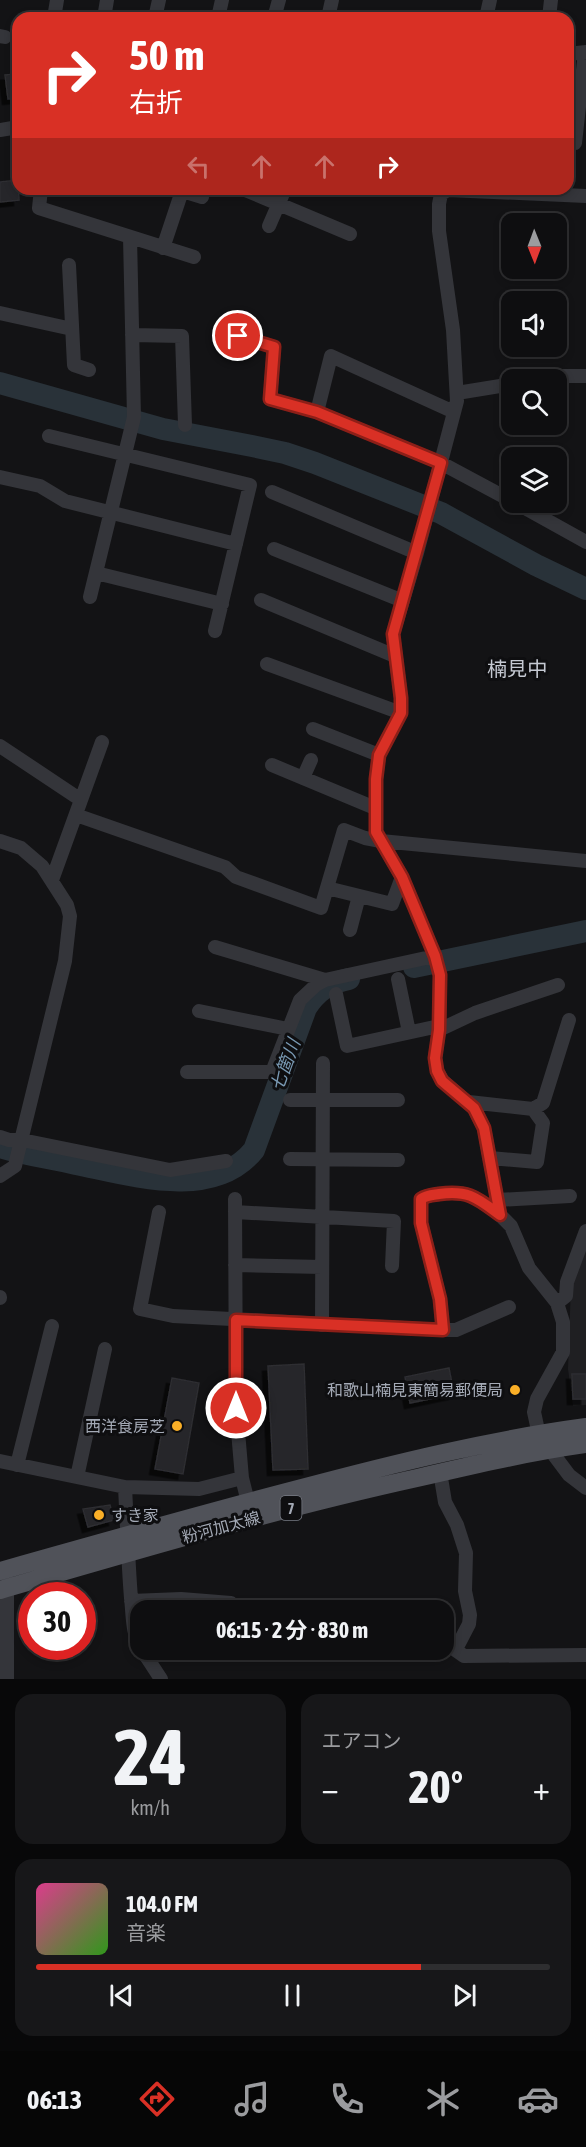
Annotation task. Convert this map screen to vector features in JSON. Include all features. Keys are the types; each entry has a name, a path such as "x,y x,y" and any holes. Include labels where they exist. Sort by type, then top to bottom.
{"main road":[{"name":"粉河加太線","path":"4,1579 127,1534 376,1468 586,1427"},
{"name":"粉河加太線","path":"4,1579 128,1553 336,1496 440,1472 586,1444"}],"street":[{"path":"575,143 586,52"},
{"path":"40,195 39,208 194,257"},
{"path":"163,248 178,195"},
{"path":"195,195 202,197"},
{"path":"257,195 350,234"},
{"path":"269,226 283,195"},
{"path":"441,195 439,231 453,330 457,393 429,509 393,634 401,713 379,755 375,808 376,832 402,877 436,961 440,975 439,1028 435,1058 437,1071 442,1081 474,1108 484,1128 500,1215"},
{"path":"566,195 586,196"},
{"path":"90,597 133,422 130,237"},
{"path":"69,265 74,365 89,370"},
{"path":"0,313 72,329"},
{"path":"132,335 182,336 185,425"},
{"path":"238,336 274,347 270,399 317,412 441,463 501,496"},
{"path":"317,412 331,356 454,412"},
{"path":"567,376 586,376"},
{"path":"457,393 501,386"},
{"path":"49,436 250,485 215,631"},
{"path":"0,477 40,486 65,501 236,544"},
{"path":"272,492 417,553"},
{"path":"533,513 586,542"},
{"path":"274,549 403,601"},
{"path":"96,573 222,604"},
{"path":"261,600 395,656"},
{"path":"267,664 401,713"},
{"path":"312,729 379,755"},
{"path":"52,880 102,742"},
{"path":"0,746 81,800"},
{"path":"303,778 311,760"},
{"path":"272,765 375,808"},
{"path":"76,814 225,867 236,877 321,909 344,830 381,841 586,861"},
{"path":"0,841 21,848 32,856 52,880 67,905 70,916 65,961 15,1166 0,1176"},
{"path":"327,888 392,904 402,877"},
{"path":"350,930 358,896"},
{"path":"214,947 324,980"},
{"path":"187,1072 272,1072 300,1000 310,989 324,980 436,961"},
{"path":"398,979 410,1032"},
{"path":"336,994 347,1046 439,1028 475,1013 558,985"},
{"path":"199,1011 288,1029"},
{"path":"469,1102 533,1109 543,1102 570,1020"},
{"path":"322,1325 323,1063"},
{"path":"290,1100 398,1100"},
{"path":"490,1158 537,1162 543,1123 533,1109"},
{"path":"0,1137 9,1140 19,1149 170,1170 226,1161"},
{"path":"290,1159 398,1160"},
{"path":"443,1330 440,1299 421,1223 421,1199 426,1196 454,1192 467,1193 500,1215 510,1226 529,1268 556,1303 563,1322 563,1352 537,1399 534,1412 539,1435 569,1475 586,1488"},
{"path":"497,1200 570,1196"},
{"path":"248,1502 242,1478 236,1408 235,1205 322,1216 394,1221 392,1266"},
{"path":"159,1212 140,1309 173,1316 456,1330 509,1307"},
{"path":"556,1303 566,1296 567,1282 586,1231"},
{"path":"235,1265 322,1267"},
{"path":"17,1465 52,1326"},
{"path":"77,1477 105,1350"},
{"path":"0,1461 125,1487 199,1489 242,1478"},
{"path":"440,1472 445,1502 457,1525 466,1553 465,1591 470,1615 469,1624 454,1641"},
{"path":"125,1487 132,1600"},
{"path":"4,1579 7,1679"},
{"path":"156,1600 194,1600"},
{"path":"454,1648 465,1656 586,1655"},
{"path":"149,1660 161,1679"}],"shaded area":[{"path":"586,1244 586,1405 573,1406 568,1369 571,1285"}],"building":[{"path":"12,74 12,99 8,99 5,75"},
{"path":"12,181 12,195 19,195 19,200 0,202 0,182"},
{"path":"304,1364 308,1469 273,1470 268,1366"},
{"path":"449,1368 454,1394 410,1403 405,1377"},
{"path":"572,1374 586,1374 586,1399 573,1399"},
{"name":"西洋食房芝","path":"172,1378 199,1383 183,1474 155,1469"},
{"name":"すき家","path":"110,1505 114,1520 88,1527 83,1509"}],"waterway":[{"path":"0,383 163,429 285,453 315,463 441,513 536,565 586,589"},
{"name":"七箇川","path":"414,967 586,931"},
{"name":"七箇川","path":"0,1147 121,1174 170,1180 194,1180 217,1175 237,1166 254,1150 306,1008 324,989 349,979"}],"place":[{"name":"和歌山楠見東簡易郵便局","path":"515,1390"},
{"name":"西洋食房芝","path":"177,1426"},
{"name":"すき家","path":"99,1515"}],"district":[{"name":"楠見中","path":"517,668"}],"route":[{"path":"236,1408 236,1320 443,1330 440,1299 421,1223 421,1199 426,1196 454,1192 467,1193 500,1215 484,1128 474,1108 442,1081 437,1071 435,1058 439,1030 440,975 435,956 402,877 376,832 376,779 379,755 401,713 393,634 441,463 317,412 270,399 274,347 238,336"}]}
